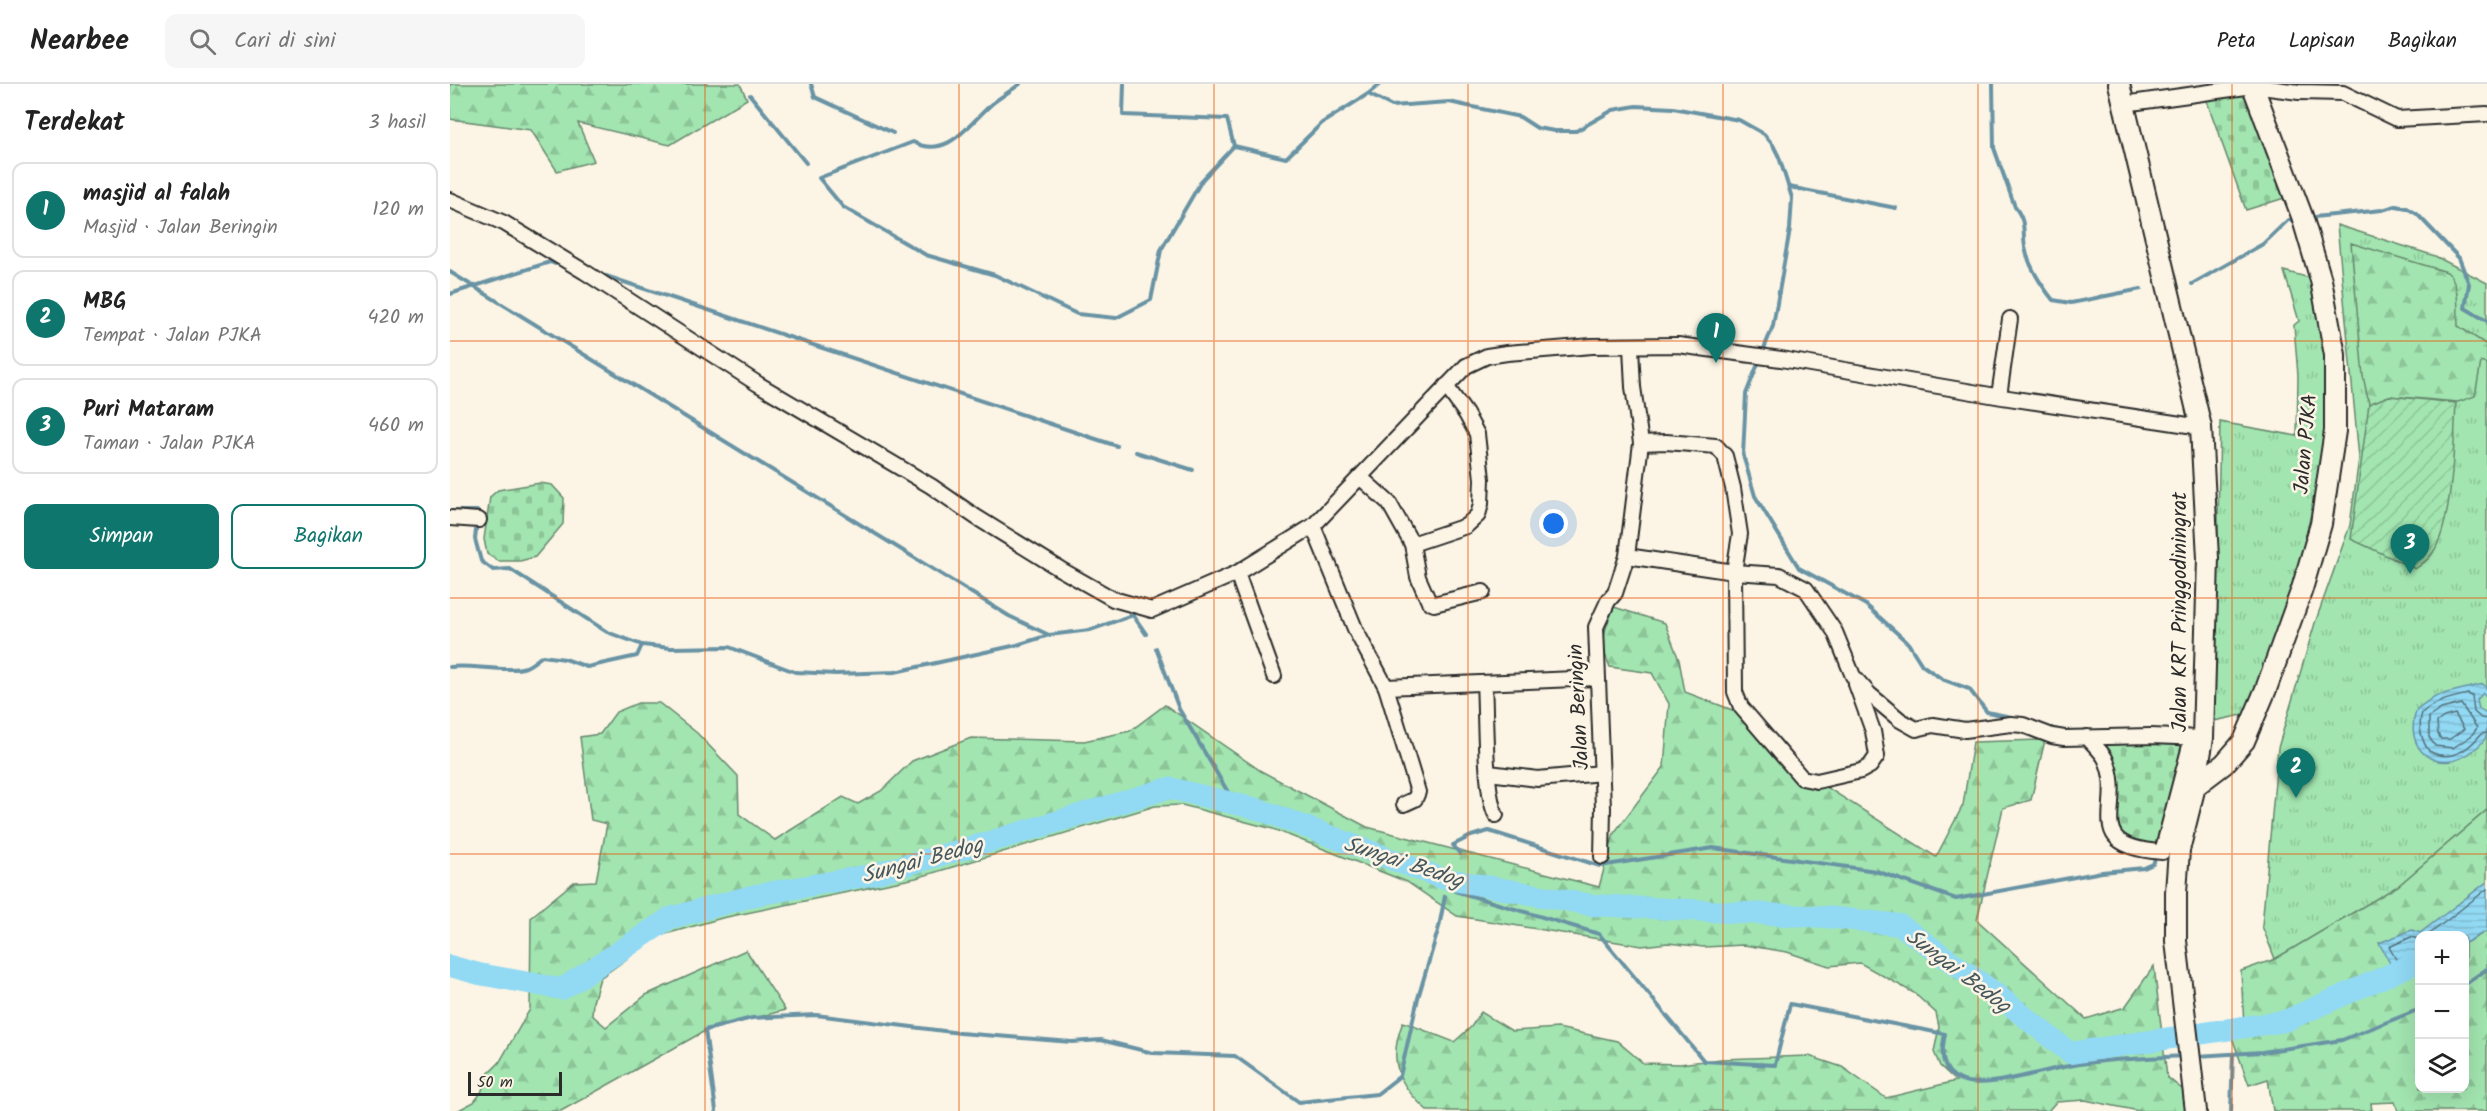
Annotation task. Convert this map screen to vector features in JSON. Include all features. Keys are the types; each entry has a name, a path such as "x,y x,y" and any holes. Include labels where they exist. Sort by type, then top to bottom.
{"main road":[{"name":"Jalan KRT Pringgodiningrat","path":"2119,84 2200,427 2208,558 2196,786 2179,850 2176,941 2196,1111"},
{"name":"Jalan PJKA","path":"2196,786 2224,764 2244,741 2266,689 2302,589 2321,524 2335,431 2335,355 2321,280 2302,216 2252,85"}],"street":[{"path":"2124,104 2252,85 2299,92 2343,93 2397,119 2487,114"},
{"path":"450,200 504,223 566,260 758,384 931,486 976,517 1113,599 1152,610 1237,573 1313,526 1466,366 1487,356 1592,346 1678,345 1781,359 2200,427"},
{"path":"2000,396 2010,318"},
{"name":"Jalan Beringin","path":"1602,858 1602,773 1596,627 1608,601 1615,593 1627,556 1641,443 1633,387 1631,347"},
{"path":"1412,544 1466,526 1478,515 1481,504 1481,456 1477,434 1446,386"},
{"path":"1627,556 1734,572 1779,575 1806,589 1836,632 1853,676 1872,731 1877,756 1870,766 1861,771 1817,781 1802,778 1737,700 1733,635 1734,572 1740,534 1733,488 1725,456 1716,446 1666,442 1641,443"},
{"path":"1360,477 1389,503 1412,544 1418,577 1429,602 1434,604 1483,592"},
{"path":"450,518 479,520"},
{"path":"1313,526 1352,624 1386,687 1418,792 1415,798 1404,804"},
{"path":"1237,573 1274,676"},
{"path":"1853,676 1900,720 1916,729 1933,725 1965,730 2011,724 2023,725 2052,736 2197,738 2162,852 2127,847 2119,841 2110,821 2110,772 2105,756 2087,737"},
{"path":"1386,687 1597,678"},
{"path":"1484,683 1491,802 1496,815"},
{"path":"1489,773 1538,778 1602,773"}],"green space":[{"path":"450,84 740,84 747,99 670,145 578,123 594,161 557,171 531,130 450,119"},
{"path":"2253,86 2294,195 2246,210 2204,93"},
{"path":"2337,225 2435,256 2487,283 2487,810 2398,886 2275,959 2262,926 2278,748 2315,623 2350,525 2359,458"},
{"path":"2351,243 2447,272 2456,290 2458,326 2487,345 2487,364 2481,362 2475,396 2458,402 2389,396 2369,404 2363,376"},
{"path":"2284,271 2314,279 2326,349 2328,413 2322,466 2294,588 2247,714 2214,721 2220,422 2297,436 2298,376 2294,325 2299,321"},
{"path":"2389,396 2456,403 2451,482 2444,523 2439,541 2432,554 2415,569 2351,539 2369,404"},
{"path":"540,483 552,485 564,498 563,524 535,557 520,561 498,561 487,554 484,539 490,497 498,490"},
{"path":"1614,607 1665,623 1679,660 1685,692 1735,711 1767,749 1936,857 1963,805 1973,742 2045,740 2031,800 2003,808 1977,920 2086,1019 2125,1007 2154,966 2167,1077 2187,1093 2186,1111 2139,1111 2085,1100 2056,1102 2048,1111 1428,1111 1409,1092 1398,1071 1396,1049 1403,1022 1454,1042 1471,1027 1481,1012 1512,1031 1558,1028 1617,1041 1643,1063 1680,1064 1721,1059 1809,1056 1842,1067 1886,1098 1956,1081 1940,1066 1934,1052 1939,1027 1936,1013 1914,993 1860,963 1829,966 1787,952 1744,945 1704,947 1668,943 1642,946 1457,916 1407,882 1273,829 1182,805 1155,806 916,878 722,918 659,936 600,978 592,1015 606,1027 646,995 746,950 785,1010 703,1032 561,1111 457,1111 474,1102 481,1093 488,1074 499,1063 530,1009 531,917 574,882 596,881 607,824 591,820 580,737 600,734 616,712 638,703 659,703 697,733 738,776 739,814 775,840 843,797 858,804 881,791 912,761 971,738 1084,741 1130,731 1165,705 1261,771 1367,827 1599,887 1614,833 1664,767 1669,704 1652,673 1610,667 1604,637"},
{"path":"2087,737 2189,738 2163,848 2119,839 2110,772"},
{"path":"2487,810 2487,882 2424,931 2415,931 2415,944 2398,977 2415,968 2415,1093 2469,1093 2469,941 2487,931 2487,1111 2398,1111 2395,1102 2371,1103 2372,1111 2273,1111 2268,1079 2249,1085 2229,1029 2244,1026 2241,971 2275,959 2398,886"}],"water":[{"path":"2483,684 2487,689 2487,697 2483,693 2477,700 2479,709 2487,713 2484,741 2461,758 2448,761 2436,760 2426,755 2414,736 2413,723 2417,709 2435,696"},
{"path":"2487,882 2487,931 2469,941 2469,931 2423,931"},
{"path":"2412,930 2415,931 2415,968 2398,978 2379,943"}],"waterway":[{"path":"811,84 815,97 893,133"},
{"path":"1020,84 993,103 967,129 948,143 926,146 913,142 819,178 843,207 926,255 995,275 1077,314 1116,318 1151,300 1161,250 1202,180 1234,146 1286,158 1322,123 1380,84"},
{"path":"1124,84 1123,115 1227,119 1234,146"},
{"path":"1993,84 1994,148 2015,207 2023,222 2025,247 2029,261 2044,288 2053,300 2071,303 2141,289"},
{"path":"1368,94 1392,106 1449,102 1520,117 1537,128 1555,131 1576,131 1613,110 1636,106 1673,108 1739,120 1764,134 1779,157 1792,198 1790,229 1773,326 1746,394 1743,455 1755,496 1799,568 1866,605 1908,643 1922,665 1942,679 1969,689 1987,712 2026,720"},
{"path":"750,95 806,163"},
{"path":"1789,187 1896,208"},
{"path":"2314,217 2382,210 2396,206 2407,208 2417,214 2459,258 2469,284 2465,308 2487,321"},
{"path":"2192,284 2263,244 2288,220 2291,220"},
{"path":"450,294 550,262 555,264"},
{"path":"450,272 1009,616 1049,635 1090,630 1133,615 1146,634"},
{"path":"606,276 1117,446"},
{"path":"1136,452 1193,470"},
{"path":"450,511 477,511"},
{"path":"476,530 475,539 481,561 493,570 510,569 607,632 642,645 671,648 729,647 795,672 836,674 895,672 1017,645 1049,635"},
{"path":"450,667 519,669 528,666 542,656 565,659 587,667 637,656 642,645"},
{"path":"1156,648 1179,709 1235,804"},
{"path":"2044,727 2069,732"},
{"name":"Sungai Bedog","path":"450,966 479,974 562,989 670,918 756,895 870,875 1169,788 1261,810 1441,878 1592,905 1827,917 1900,925 1995,993 2070,1053 2285,1021 2415,963"},
{"path":"1460,854 1453,845 1471,836 1489,831 1600,866 1713,848 1876,871 1956,899 2102,872 2144,868 2153,864 2156,857"},
{"path":"1455,891 1599,934 1704,1061 1775,1065 1790,1004 1945,1034 1943,1055 1946,1067 1954,1077 1971,1082 1998,1081 2097,1062 2183,1056"},
{"path":"716,1111 705,1030 752,1018 816,1015 960,1033 1072,1042 1101,1040 1153,1053 1235,1056 1299,1102 1377,1094 1400,1076 1445,896"},
{"path":"2469,982 2487,969"},
{"path":"2197,1056 2262,1052 2342,1040 2415,1011"},
{"path":"2231,1111 2233,1054"}],"place":[{"name":"masjid al falah","path":"1716,363"},
{"name":"Puri Mataram","path":"2410,574"},
{"name":"MBG","path":"2296,798"}]}
